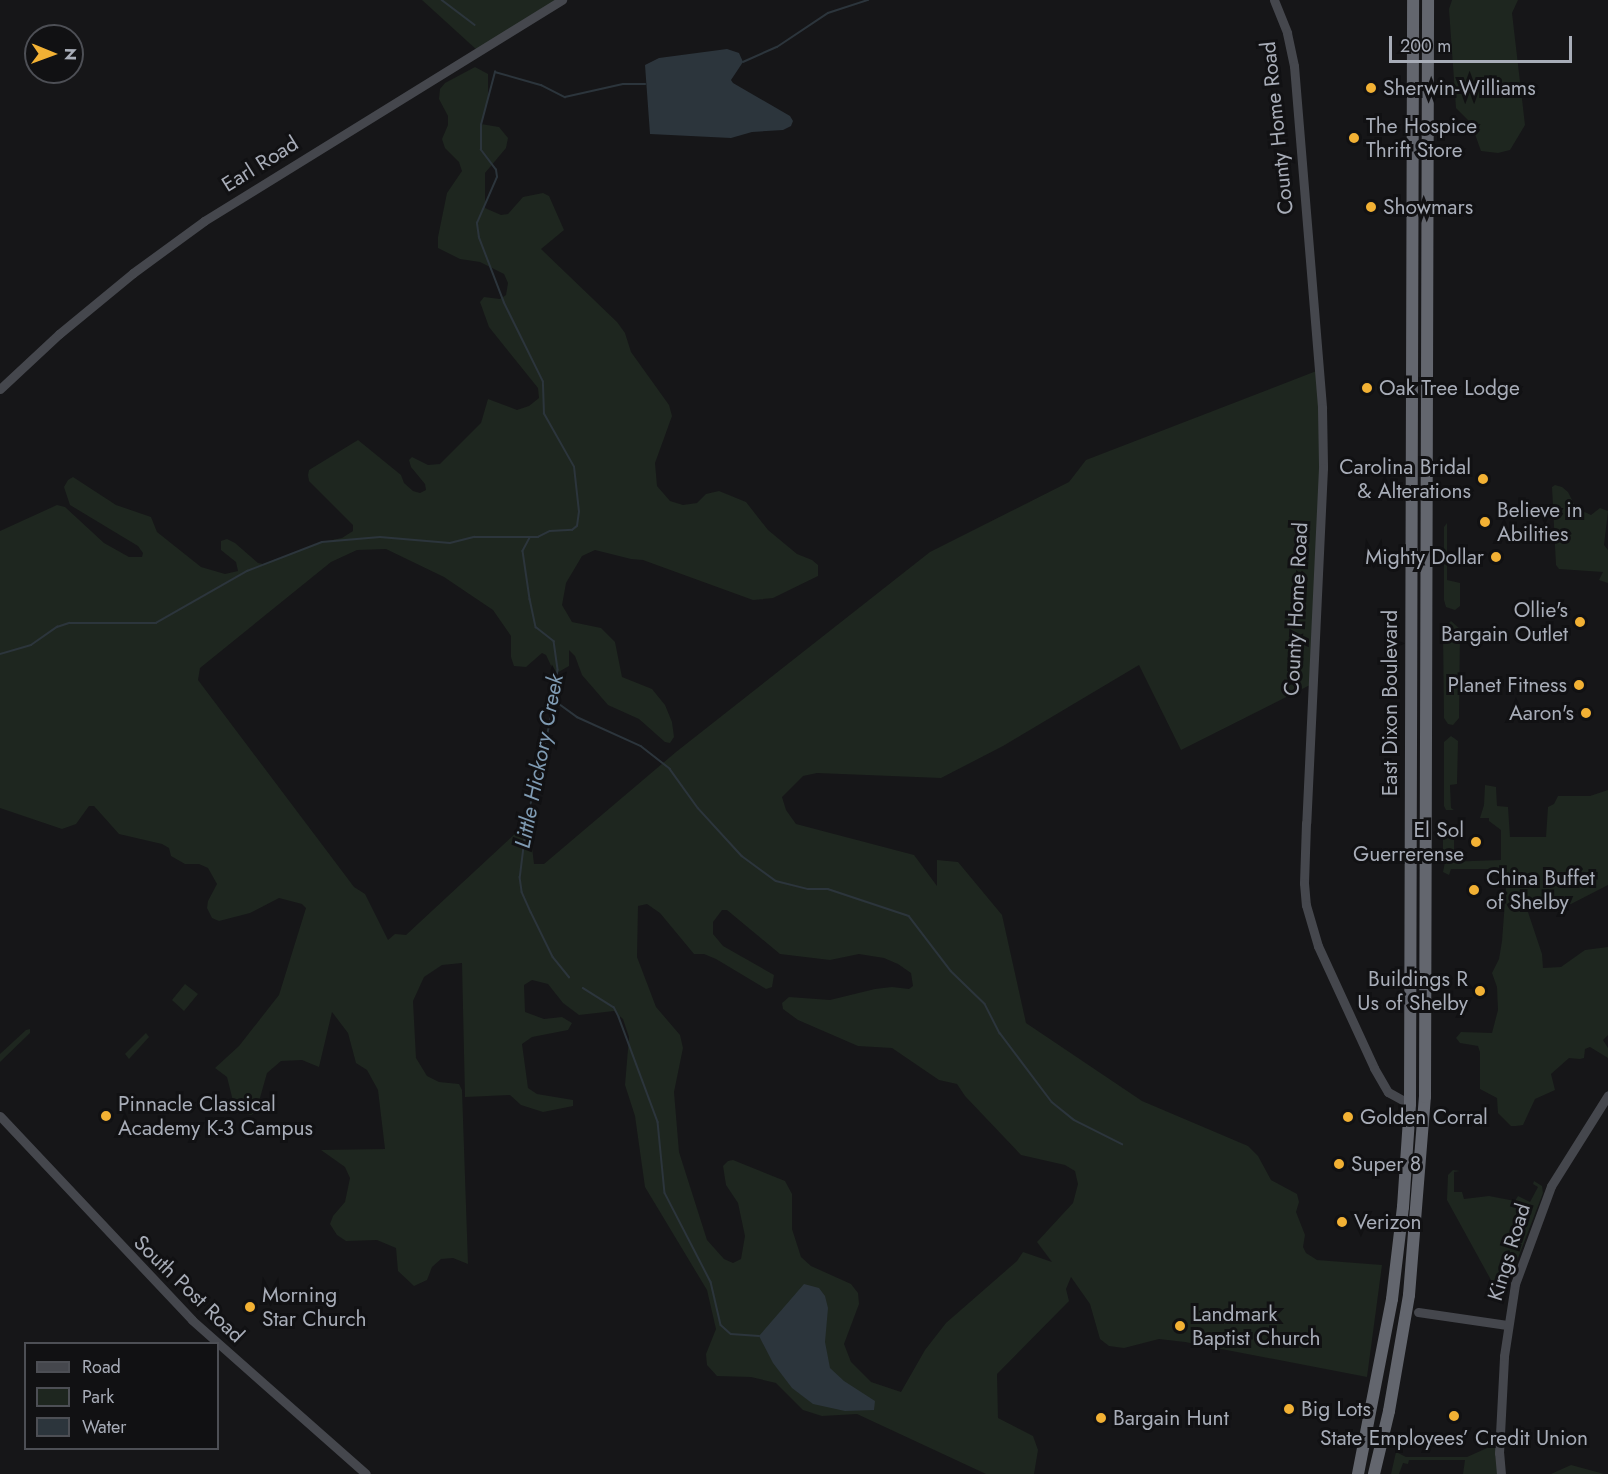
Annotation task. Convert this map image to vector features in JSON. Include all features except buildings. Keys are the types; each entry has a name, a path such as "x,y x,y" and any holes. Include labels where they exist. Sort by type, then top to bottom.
{"highway":[{"name":"East Dixon Boulevard","path":"1358,1474 1392,1299 1403,1207 1410,1104 1413,0"},
{"name":"East Dixon Boulevard","path":"1374,1474 1389,1412 1407,1307 1419,1189 1425,1097 1428,0"},
{"path":"1414,182 1420,212 1421,267 1429,275"},
{"path":"1412,283 1418,285 1420,290 1422,357 1427,381"},
{"path":"1410,979 1414,988 1416,1087 1417,1093 1425,1097"},
{"path":"1410,1104 1416,1112 1415,1177 1419,1189"}],"street":[{"name":"Earl Road","path":"0,389 58,334 133,273 204,221 561,0"},
{"name":"County Home Road","path":"1274,0 1287,33 1294,66 1322,408 1323,468 1305,861 1306,905 1318,946 1374,1068 1388,1092 1410,1104"},
{"name":"Kings Road","path":"1501,1474 1500,1421 1507,1325 1515,1284 1542,1207 1565,1160 1608,1095"},
{"name":"South Post Road","path":"0,1116 192,1320 217,1342"},
{"path":"1418,1312 1507,1325"},
{"name":"South Post Road","path":"219,1344 366,1474"}],"green space":[{"path":"422,0 562,0 478,51"},
{"path":"1452,0 1518,0 1512,13 1525,125 1510,150 1498,153 1481,151 1471,123 1456,108 1449,9"},
{"path":"475,67 488,74 488,99 481,124 499,127 508,138 506,148 485,173 485,208 501,215 508,214 523,197 543,193 549,196 564,230 541,249 617,322 625,333 631,352 669,405 672,416 655,463 657,486 670,501 683,505 697,503 706,494 719,491 746,502 768,530 797,554 818,565 818,576 773,598 753,600 643,560 595,550 582,556 566,583 562,605 572,622 601,628 615,642 622,677 652,689 665,705 672,722 674,737 670,743 665,742 639,719 608,705 582,675 575,656 569,650 569,666 555,674 546,655 542,653 526,667 514,666 511,657 511,636 493,610 444,577 386,549 357,550 331,562 200,668 198,680 354,887 365,894 388,940 395,934 406,935 517,832 530,830 534,864 544,864 676,752 930,552 1069,482 1086,460 1319,370 1322,408 1312,684 1181,750 1139,665 1003,746 941,778 817,773 803,776 782,797 786,810 796,824 914,855 937,886 937,860 958,862 1002,915 1026,1023 1142,1101 1248,1146 1258,1156 1271,1180 1297,1194 1299,1202 1296,1212 1305,1235 1303,1247 1306,1253 1317,1260 1382,1265 1367,1377 1185,1342 1159,1339 1124,1348 1109,1346 1100,1339 1090,1304 1071,1277 1066,1289 1069,1301 997,1374 998,1418 1033,1436 1038,1450 1034,1474 986,1474 857,1414 822,1416 803,1410 776,1383 751,1377 717,1376 707,1365 706,1354 716,1329 707,1290 645,1187 635,1116 625,1085 629,1037 623,1019 614,1011 579,1015 563,1003 548,984 532,980 524,985 525,1012 544,1019 562,1017 572,1023 568,1030 532,1037 522,1044 528,1088 537,1094 573,1100 573,1106 543,1112 521,1105 510,1095 465,1097 462,963 442,965 424,977 413,1001 416,1058 427,1076 439,1082 459,1084 462,1090 468,1264 453,1258 441,1259 432,1267 427,1280 414,1286 398,1271 396,1248 377,1240 346,1241 337,1235 330,1224 333,1216 345,1202 350,1178 345,1167 321,1150 385,1149 378,1090 367,1070 356,1063 348,1033 332,1012 319,1067 302,1060 281,1061 267,1073 256,1112 251,1115 239,1111 234,1105 227,1077 215,1068 239,1046 279,995 306,908 302,904 279,898 250,913 219,921 212,918 207,908 217,884 208,868 199,864 185,864 171,856 169,848 162,844 119,834 94,806 89,806 76,824 62,829 0,808 0,531 57,505 65,507 104,543 129,557 142,557 143,553 138,546 70,505 64,487 73,477 116,505 151,517 157,532 201,567 225,574 238,571 236,562 221,550 221,541 227,539 235,543 258,563 263,564 322,542 342,538 353,531 353,525 309,481 308,475 309,470 358,440 401,475 404,483 413,491 420,493 426,490 425,484 411,467 409,460 412,457 428,465 440,464 481,423 488,399 517,410 529,406 539,398 538,388 489,327 480,302 484,297 500,299 506,295 508,283 504,274 480,262 460,259 438,248 447,193 462,171 459,162 445,148 442,139 448,125 448,116 439,99 440,89 445,83","holes":["647,904 660,913 694,954 704,954 716,959 766,989 772,987 774,975 723,946 713,934 713,922 722,910 727,910 780,954 830,960 859,954 884,958 898,964 911,973 913,986 909,989 892,987 875,989 830,1000 789,997 782,1003 783,1009 798,1020 858,1046 892,1048 939,1080 957,1084 965,1096 1021,1155 1065,1165 1075,1171 1078,1184 1073,1203 1037,1242 1052,1262 1023,1252 1017,1261 946,1323 925,1350 901,1392 871,1382 851,1362 844,1344 859,1304 858,1293 851,1284 811,1266 801,1257 792,1229 792,1194 785,1181 733,1160 728,1161 723,1166 726,1185 738,1203 745,1236 741,1259 733,1263 724,1259 707,1240 679,1152 674,1092 683,1048 680,1035 656,1007 637,957 638,906"]},
{"path":"1555,485 1568,492 1576,508 1591,515 1600,508 1608,511 1604,545 1608,550 1608,583 1599,580 1603,572 1559,569 1556,565 1552,487"},
{"path":"1447,523 1447,580 1460,583 1460,606 1455,610 1446,607 1444,600 1444,527"},
{"path":"1451,621 1460,629 1459,718 1453,725 1448,724 1444,718 1443,630"},
{"path":"1451,736 1458,741 1457,784 1450,785 1451,808 1454,810 1446,810 1444,806 1444,742"},
{"path":"1485,785 1496,787 1497,806 1508,807 1510,837 1546,837 1548,807 1554,804 1558,796 1590,796 1608,790 1608,885 1571,904 1532,907 1528,912 1542,954 1543,968 1561,967 1585,950 1608,947 1608,1035 1603,1040 1608,1048 1608,1058 1590,1047 1585,1049 1584,1058 1569,1058 1551,1074 1555,1090 1535,1099 1523,1125 1516,1126 1511,1126 1498,1113 1497,1098 1480,1089 1478,1046 1460,1043 1456,1038 1461,1032 1492,1033 1498,1010 1497,987 1492,973 1499,959 1502,941 1507,875 1486,869 1451,869 1449,875 1443,872 1445,862 1501,860 1501,830 1489,821 1489,818 1480,818 1484,805"},
{"path":"1450,830 1454,834 1454,851 1451,856 1446,856 1443,852 1443,833"},
{"path":"185,984 198,994 184,1011 172,1000"},
{"path":"30,1029 30,1033 0,1062 0,1054"},
{"path":"146,1033 149,1037 129,1059 125,1054"},
{"path":"1453,1170 1460,1171 1454,1172 1454,1192 1462,1192 1464,1199 1489,1196 1515,1201 1518,1196 1530,1202 1538,1187 1533,1184 1534,1181 1542,1186 1543,1193 1505,1292 1497,1291 1447,1200 1448,1175"},
{"path":"1496,1444 1498,1474 1463,1474 1465,1460 1409,1460 1408,1464 1403,1463 1399,1474 1391,1474 1396,1452 1406,1457 1467,1457"},
{"path":"1571,1465 1604,1474 1551,1474"}],"water":[{"path":"727,49 739,53 743,62 731,80 733,83 790,116 793,121 791,126 783,130 752,132 731,138 650,134 645,65 659,58"},
{"path":"804,1284 819,1288 825,1296 828,1308 825,1342 830,1368 844,1381 875,1401 874,1410 845,1411 813,1404 792,1388 773,1363 759,1336"}],"waterway":[{"name":"Little Hickory Creek","path":"442,0 475,25"},
{"path":"743,62 777,47 828,13 868,0"},
{"name":"Little Hickory Creek","path":"0,654 31,645 57,627 69,623 156,623 247,571 322,542 380,537 450,543 474,537 538,537 550,531 572,530 577,526 579,512 574,467 544,414 543,382 504,303 479,238 477,223 497,177 496,170 481,150 481,125 495,72 541,85 565,97 623,84 645,84"},
{"name":"Little Hickory Creek","path":"530,538 523,551 530,599 536,627 554,641 558,670 552,715 533,799 523,822 525,839 520,877 522,892 553,957 569,977"},
{"path":"555,696 558,703 577,717 641,746 670,769 698,808 742,856 776,881 808,889 828,889 909,916 951,971 985,1004 1000,1033 1052,1102 1074,1120 1122,1144"},
{"name":"Little Hickory Creek","path":"583,988 614,1007 619,1017 658,1122 665,1193 711,1282 721,1325 731,1334 759,1336"}],"place":[{"name":"Sherwin-Williams","path":"1371,88"},
{"name":"The Hospice Thrift Store","path":"1354,138"},
{"name":"Showmars","path":"1371,207"},
{"name":"Oak Tree Lodge","path":"1367,388"},
{"name":"Carolina Bridal & Alterations","path":"1483,479"},
{"name":"Believe in Abilities","path":"1485,522"},
{"name":"Mighty Dollar","path":"1496,557"},
{"name":"Ollie's Bargain Outlet","path":"1580,622"},
{"name":"Planet Fitness","path":"1579,685"},
{"name":"Aaron's","path":"1586,713"},
{"name":"El Sol Guerrerense","path":"1476,842"},
{"name":"China Buffet of Shelby","path":"1474,890"},
{"name":"Buildings R Us of Shelby","path":"1480,991"},
{"name":"Pinnacle Classical Academy K-3 Campus","path":"106,1116"},
{"name":"Golden Corral","path":"1348,1117"},
{"name":"Super 8","path":"1339,1164"},
{"name":"Verizon","path":"1342,1222"},
{"name":"Morning Star Church","path":"250,1307"},
{"name":"Landmark Baptist Church","path":"1180,1326"},
{"name":"Big Lots","path":"1289,1409"},
{"name":"State Employees’ Credit Union","path":"1454,1416"},
{"name":"Bargain Hunt","path":"1101,1418"}]}
